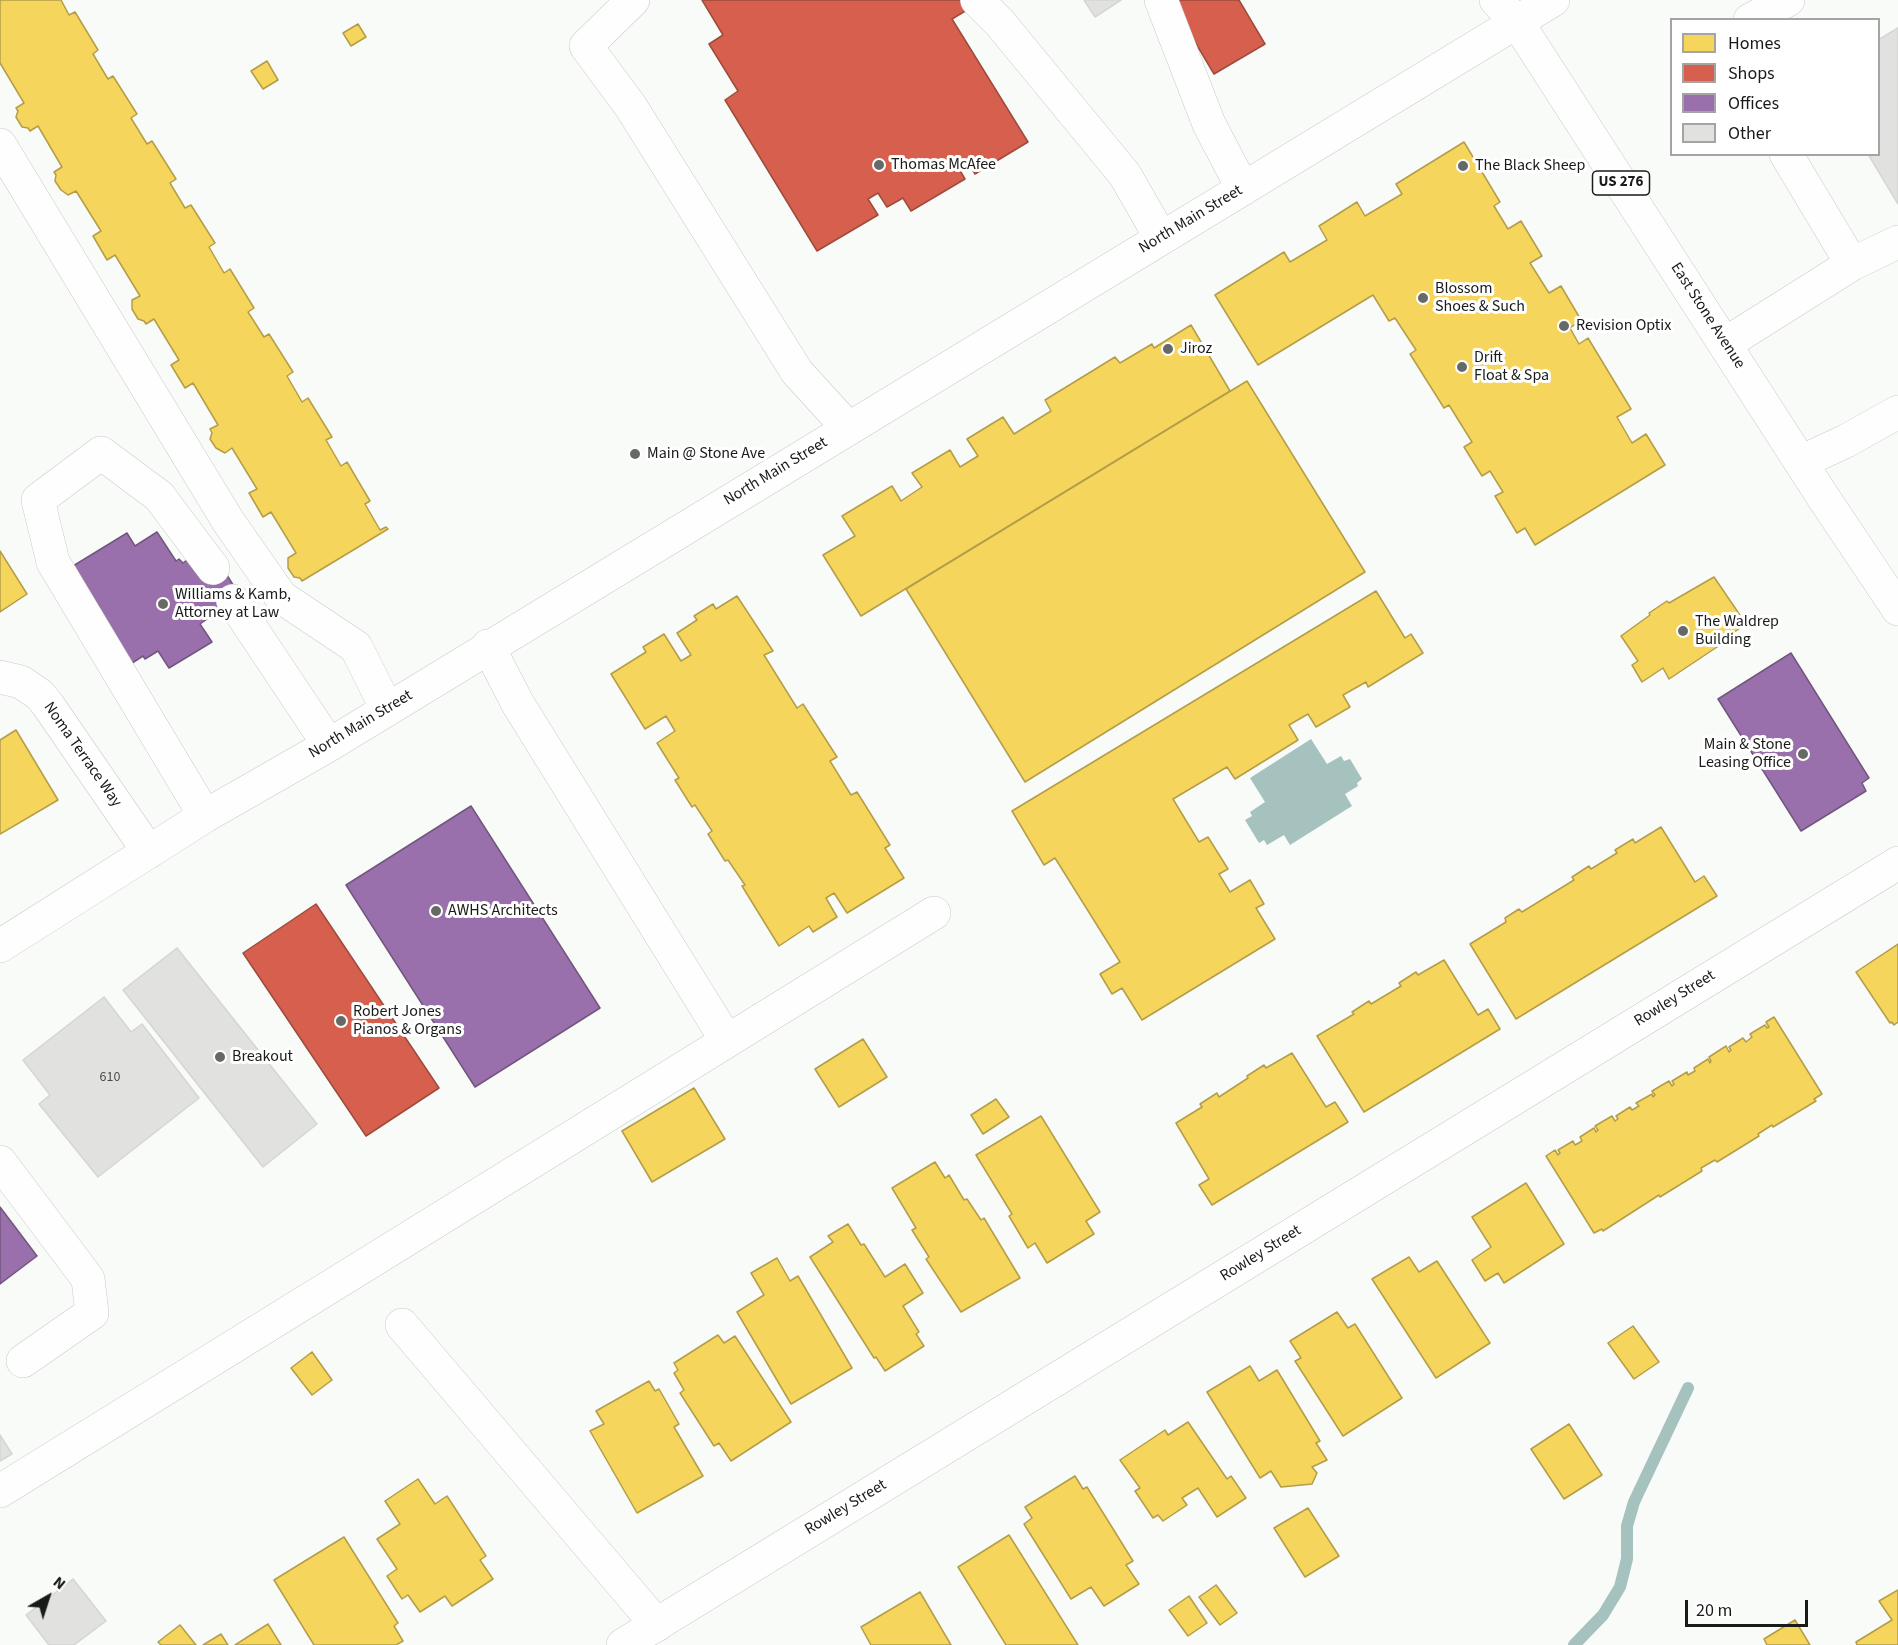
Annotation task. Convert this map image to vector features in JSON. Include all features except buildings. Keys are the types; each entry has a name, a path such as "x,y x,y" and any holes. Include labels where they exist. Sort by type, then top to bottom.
{"main road":[{"path":"633,0 586,46 631,107 797,372 849,428"},
{"path":"977,0 1000,23 1125,175 1161,238"},
{"path":"1161,0 1209,124 1243,189"},
{"name":"North Main Street","path":"0,946 205,816 329,745 488,646 1243,189 1506,11 1553,0"},
{"path":"1732,0 1742,18"},
{"path":"1754,18 1788,0"},
{"name":"East Stone Avenue","path":"1506,11 1898,609"},
{"path":"0,145 228,521 281,597 356,647 387,709"},
{"path":"1787,156 1852,264"},
{"path":"1725,344 1852,264 1898,242"},
{"path":"1801,462 1846,441 1898,412"},
{"path":"205,816 53,562 38,500 101,453 159,496 213,568"},
{"path":"233,601 329,745"},
{"path":"488,646 518,704 727,1041"},
{"name":"Noma Terrace Way","path":"0,677 21,682 40,695 149,852"},
{"name":"Rowley Street","path":"623,1645 1898,863"},
{"path":"0,1491 934,913"},
{"path":"0,1162 88,1278 92,1313 23,1361"},
{"path":"402,1325 657,1625"}],"water":[{"path":"1311,739 1327,764 1341,756 1344,761 1350,759 1362,779 1357,783 1358,786 1345,794 1352,806 1290,845 1284,835 1267,845 1264,840 1259,843 1245,820 1252,816 1250,812 1265,802 1250,778"}],"waterway":[{"path":"1574,1645 1603,1615 1620,1587 1627,1559 1627,1526 1634,1502 1688,1388"}],"place":[{"name":"Thomas McAfee","path":"879,165"},
{"name":"The Black Sheep","path":"1463,166"},
{"name":"Blossom Shoes & Such","path":"1423,298"},
{"name":"Revision Optix","path":"1564,326"},
{"name":"Jiroz","path":"1168,349"},
{"name":"Drift Float & Spa","path":"1462,367"},
{"name":"Main @ Stone Ave","path":"635,454"},
{"name":"Williams & Kamb, Attorney at Law","path":"163,604"},
{"name":"The Waldrep Building","path":"1683,631"},
{"name":"Main & Stone Leasing Office","path":"1803,754"},
{"name":"AWHS Architects","path":"436,911"},
{"name":"Robert Jones Pianos & Organs","path":"341,1021"},
{"name":"Breakout","path":"220,1057"}]}
